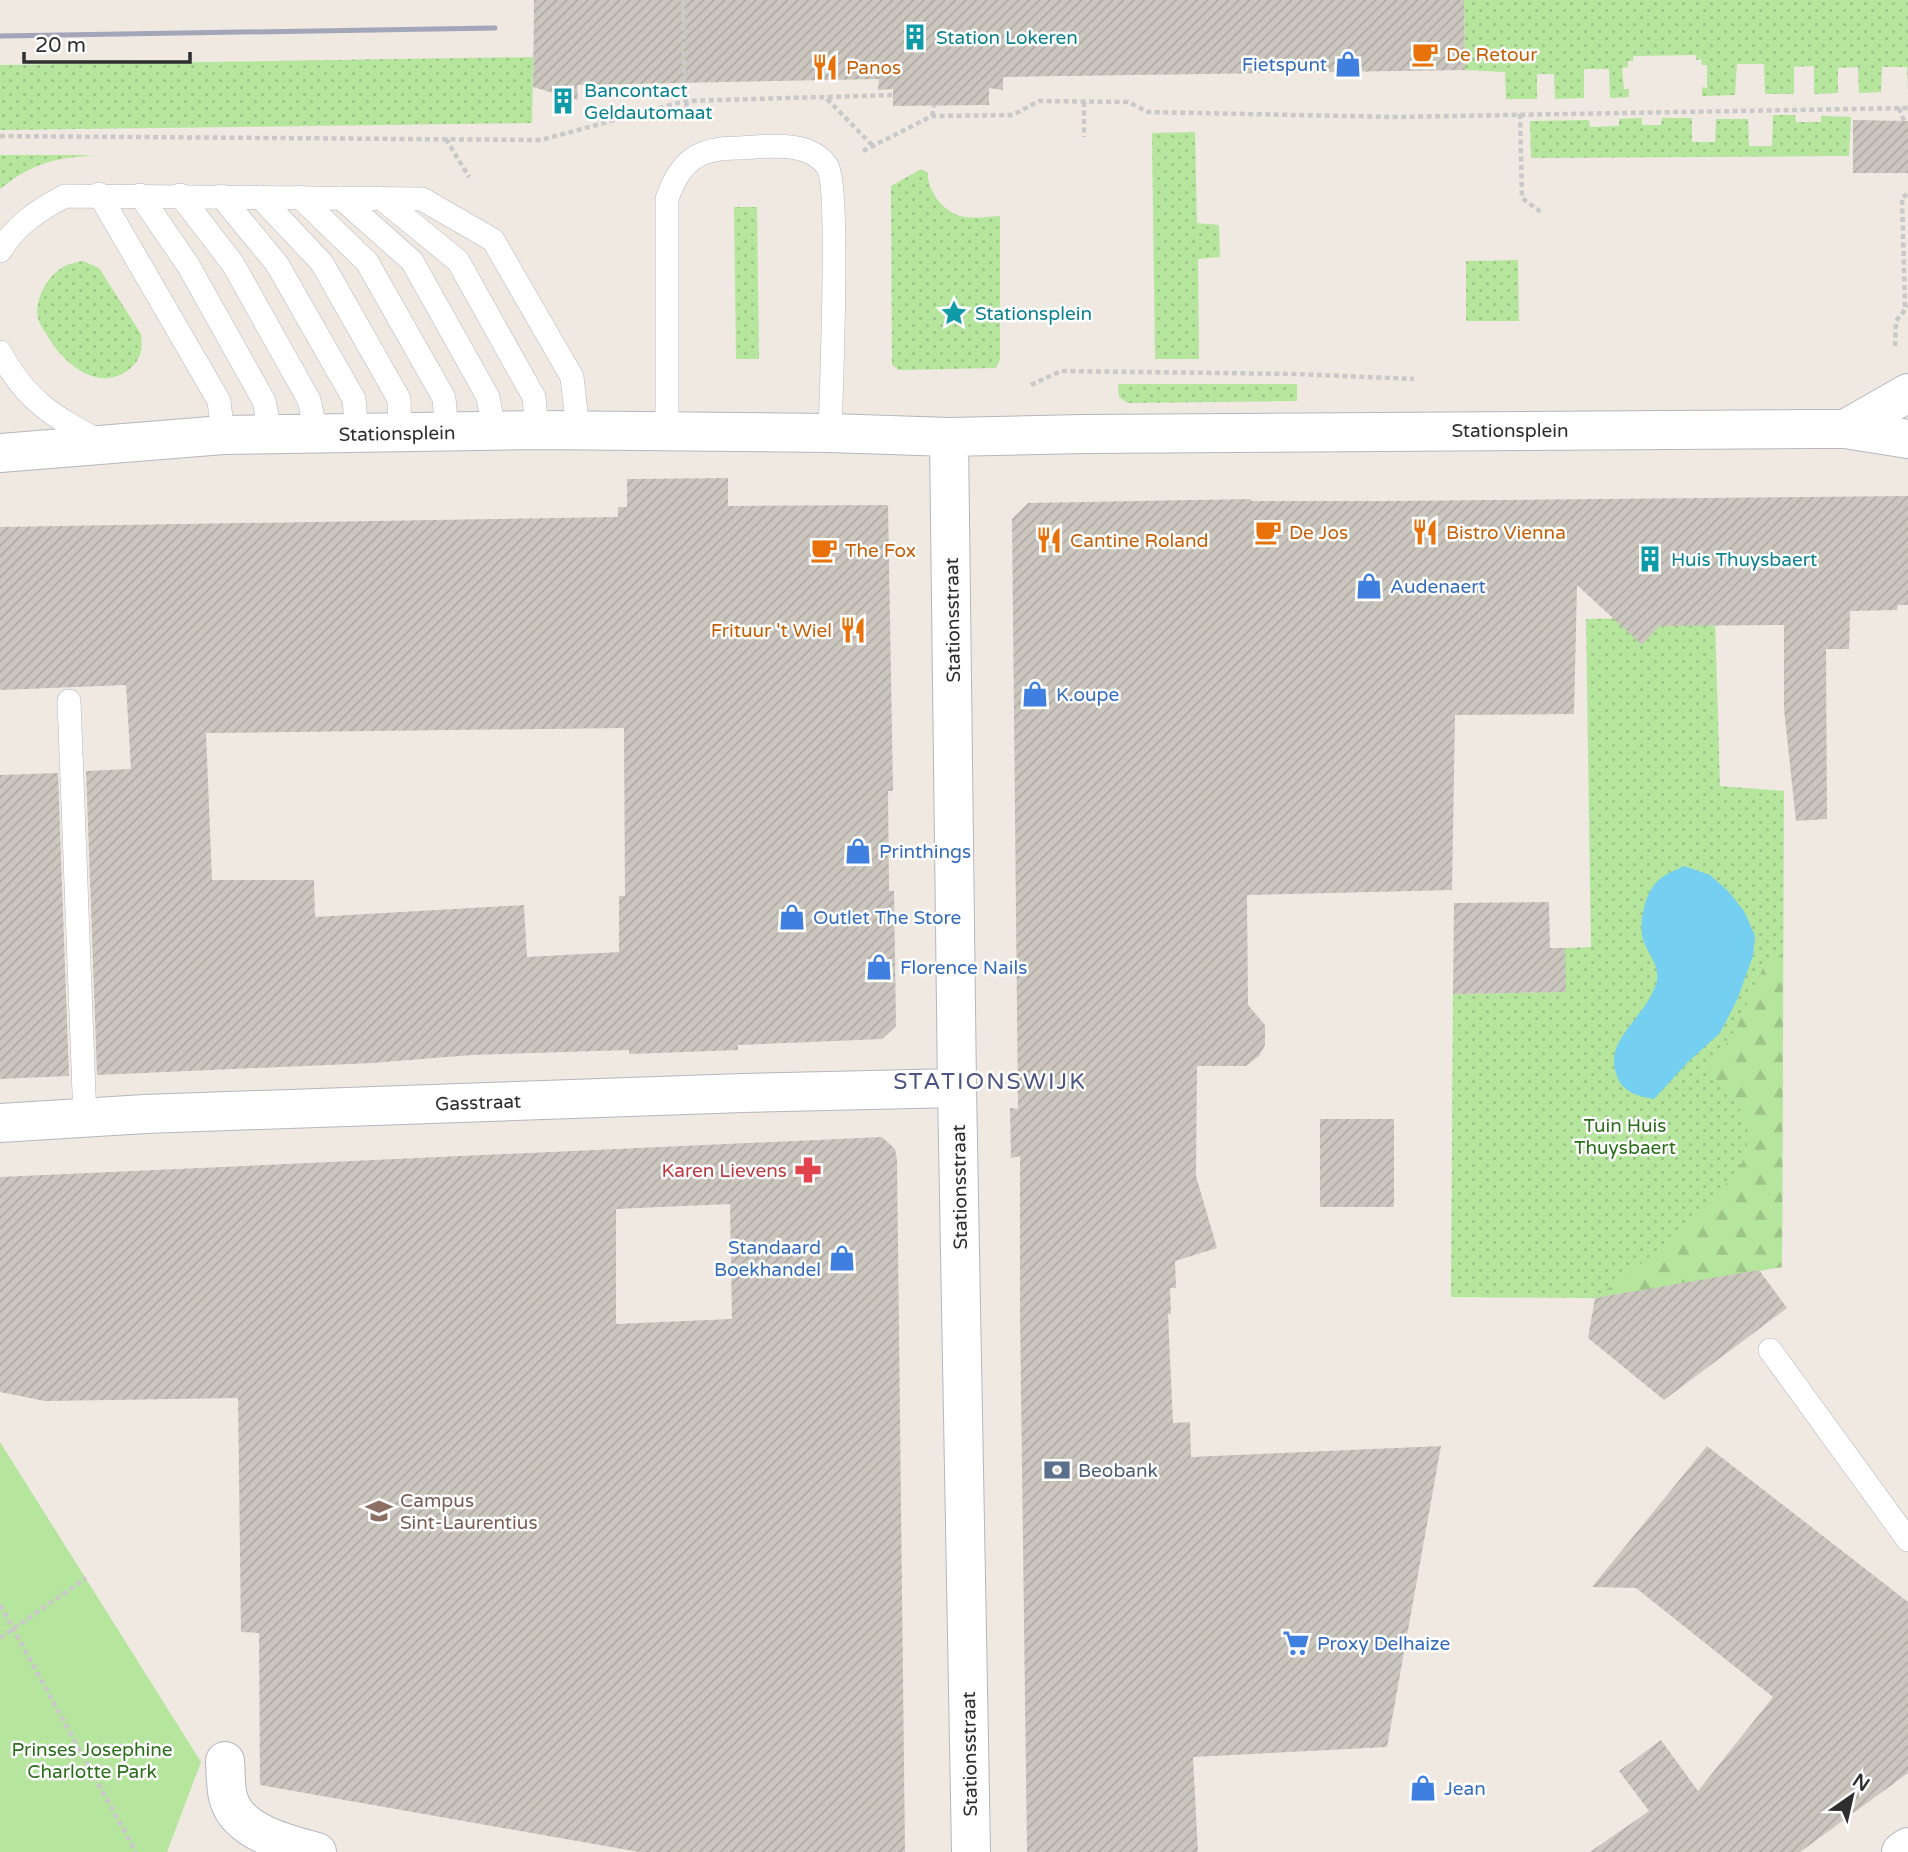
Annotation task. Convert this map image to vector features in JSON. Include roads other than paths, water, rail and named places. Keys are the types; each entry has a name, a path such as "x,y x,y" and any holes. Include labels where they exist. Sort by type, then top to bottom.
{"street":[{"name":"Stationsplein","path":"1844,429 1908,393"},
{"name":"Stationsplein","path":"0,453 223,435 537,430 667,430 949,437 1138,433 1844,429 1908,439"},
{"name":"Stationsstraat","path":"949,437 957,1088 971,1852"},
{"name":"Gasstraat","path":"0,1123 145,1114 957,1088"},
{"path":"225,1761 229,1802 248,1827 280,1842 317,1852"},
{"path":"1901,1852 1908,1847"}],"lane":[{"path":"667,430 667,199 680,170 695,156 715,148 795,147 812,153 829,167 832,188 830,433"},
{"path":"99,194 219,401 223,435"},
{"path":"0,251 11,234 38,211 65,195 422,199 493,240 572,377 578,430"},
{"path":"140,195 188,265 264,401 271,435"},
{"path":"180,195 233,264 309,400 317,435"},
{"path":"220,196 277,264 354,399 357,434"},
{"path":"260,197 323,263 399,399 400,433"},
{"path":"300,197 367,262 444,398 447,432"},
{"path":"341,198 412,261 488,397 494,431"},
{"path":"381,198 458,261 534,397 537,430"},
{"path":"0,352 14,379 52,416 105,445"},
{"path":"69,701 85,1119"},
{"path":"1770,1350 1908,1540"}],"water":[{"path":"1684,866 1710,875 1728,891 1744,911 1755,936 1753,956 1737,1000 1720,1033 1688,1062 1654,1099 1633,1093 1621,1084 1614,1065 1615,1053 1619,1042 1643,1009 1656,984 1656,966 1645,945 1642,932 1642,915 1647,898 1660,879"}],"railway":[{"path":"0,36 495,28"}],"place":[{"name":"Station Lokeren","path":"915,37"},
{"name":"De Retour","path":"1425,54"},
{"name":"Fietspunt","path":"1348,64"},
{"name":"Panos","path":"825,67"},
{"name":"Bancontact Geldautomaat","path":"563,101"},
{"name":"Stationsplein","path":"954,313"},
{"name":"De Jos","path":"1268,532"},
{"name":"Bistro Vienna","path":"1425,532"},
{"name":"Cantine Roland","path":"1049,540"},
{"name":"The Fox","path":"824,550"},
{"name":"Huis Thuysbaert","path":"1650,559"},
{"name":"Audenaert","path":"1369,586"},
{"name":"Frituur 't Wiel","path":"853,630"},
{"name":"K.oupe","path":"1035,694"},
{"name":"Printhings","path":"858,851"},
{"name":"Outlet The Store","path":"792,917"},
{"name":"Florence Nails","path":"879,967"},
{"name":"Karen Lievens","path":"808,1170"},
{"name":"Standaard Boekhandel","path":"842,1258"},
{"name":"Beobank","path":"1057,1470"},
{"name":"Campus Sint-Laurentius","path":"379,1511"},
{"name":"Proxy Delhaize","path":"1296,1643"},
{"name":"Jean","path":"1423,1788"}],"district":[{"name":"STATIONSWIJK","path":"990,1081"}],"park label":[{"name":"Tuin Huis Thuysbaert","path":"1625,1136"},
{"name":"Prinses Josephine Charlotte Park","path":"92,1760"}]}
